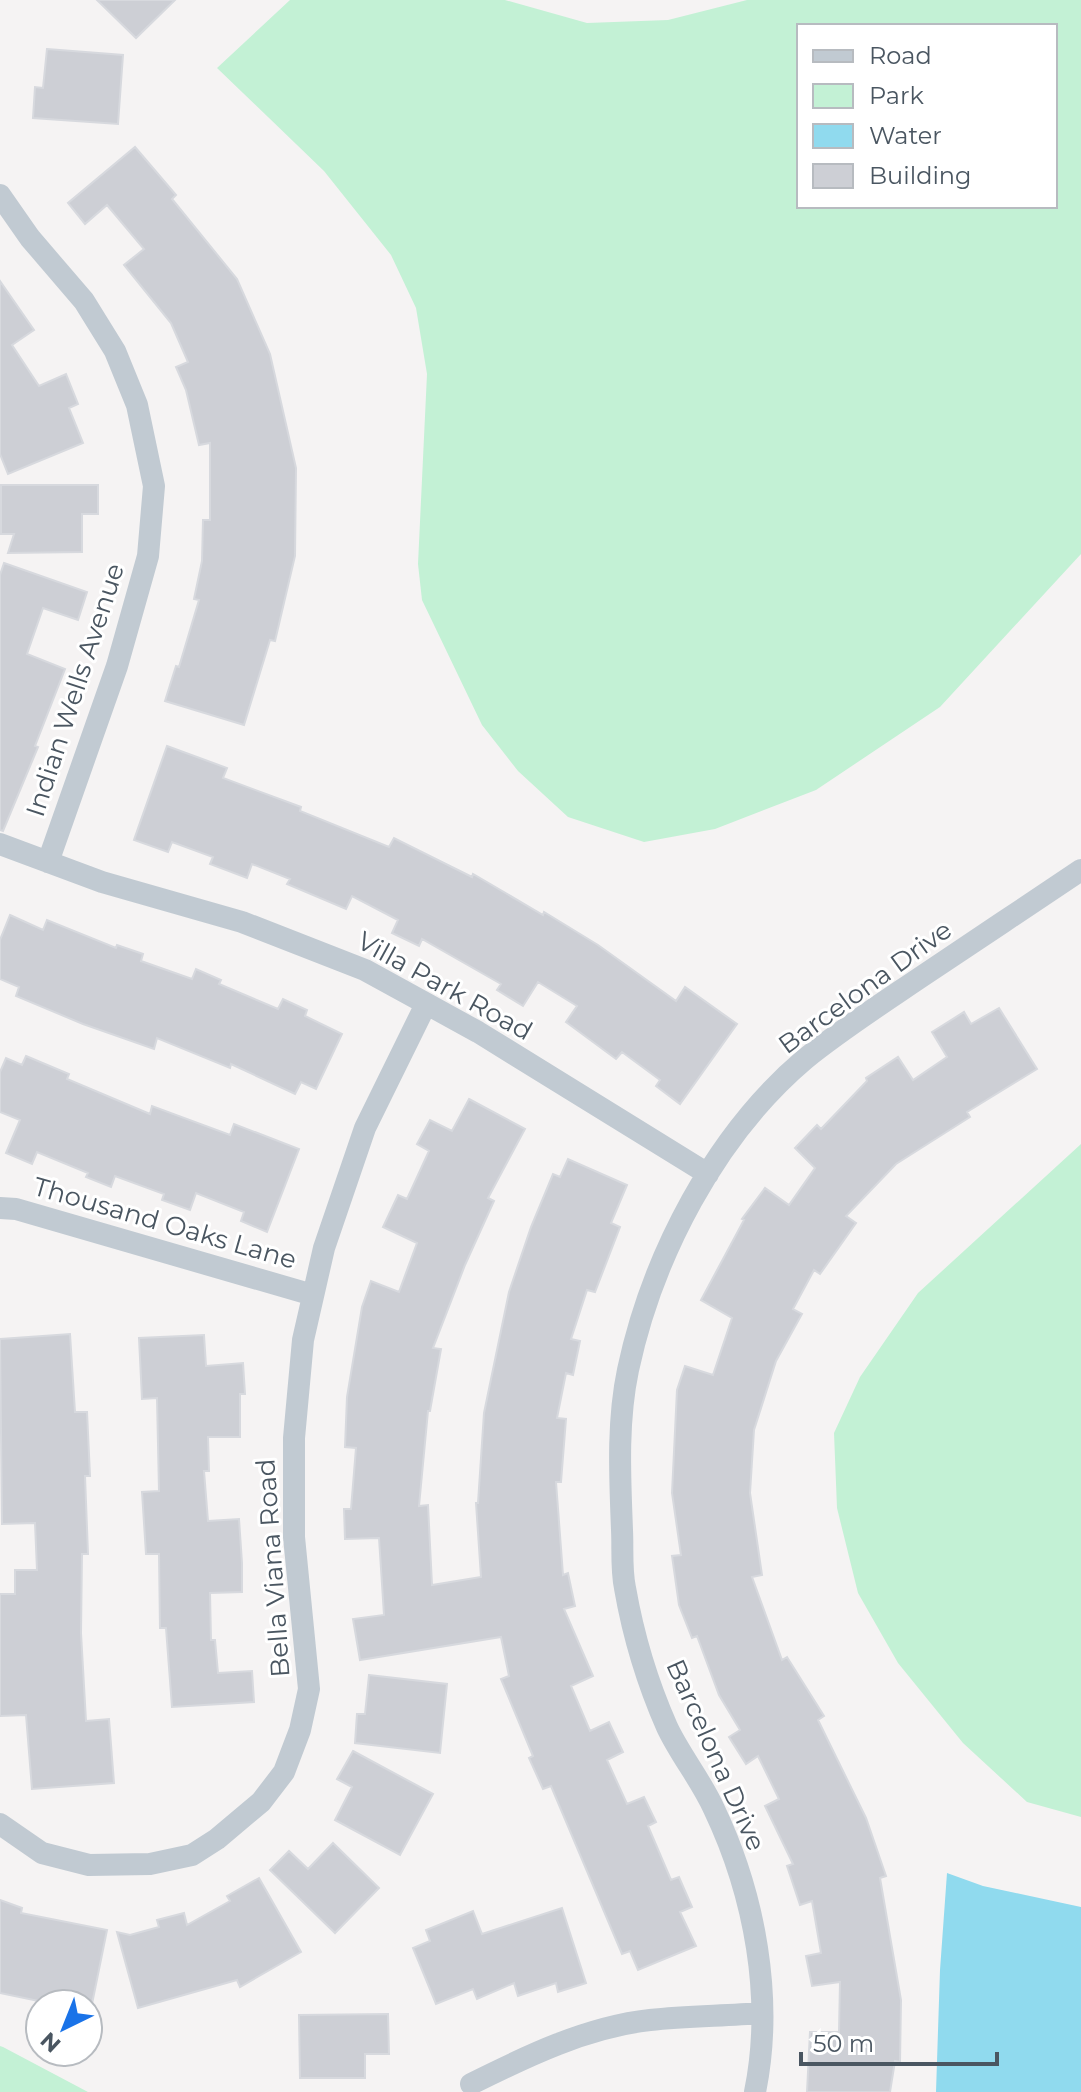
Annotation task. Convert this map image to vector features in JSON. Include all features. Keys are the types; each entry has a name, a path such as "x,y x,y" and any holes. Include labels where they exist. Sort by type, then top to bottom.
{"street":[{"name":"Indian Wells Avenue","path":"0,195 30,238 84,301 115,351 137,405 154,486 148,556 117,666 48,862"},
{"name":"Villa Park Road","path":"0,844 102,882 242,922 365,970 478,1032 708,1174"},
{"name":"Barcelona Drive","path":"755,2092 763,2046 757,1949 743,1886 714,1809 667,1727 643,1658 624,1586 620,1440 628,1372 663,1258 708,1174 757,1109 804,1061 876,1007 1081,870"},
{"name":"Bella Viana Road","path":"0,1824 42,1853 89,1865 150,1864 192,1855 217,1839 261,1802 284,1772 300,1730 309,1689 294,1537 294,1438 303,1340 324,1248 365,1128 426,1004"},
{"name":"Thousand Oaks Lane","path":"0,1208 16,1209 313,1295"},
{"path":"471,2084 536,2051 600,2031 647,2020 761,2013"}],"green space":[{"path":"290,0 505,0 587,23 668,20 747,0 1081,0 1081,554 940,707 816,790 715,829 644,842 568,817 518,771 482,725 422,600 418,564 427,374 416,308 391,255 324,171 217,68"},
{"path":"1081,1144 1081,1817 1027,1802 963,1743 898,1663 858,1593 837,1508 834,1433 860,1377 918,1293"},
{"path":"0,2046 24,2058 24,2068 43,2068 88,2092 0,2092"}],"water":[{"path":"947,1873 983,1886 1081,1907 1081,2092 936,2092"}],"building":[{"path":"97,0 175,0 136,38"},
{"path":"47,49 123,55 118,124 33,118 35,87 43,88"},
{"path":"135,147 176,195 172,199 237,279 270,354 296,468 295,556 275,641 270,640 244,725 165,701 176,666 179,667 199,600 194,599 202,561 203,520 210,520 210,443 199,445 186,390 176,367 188,362 171,323 124,265 144,249 107,205 85,224 68,203"},
{"path":"0,281 34,330 12,345 39,386 66,374 78,404 69,408 83,443 8,474 0,454"},
{"path":"1,485 98,485 98,514 82,514 82,552 8,553 14,534 1,534"},
{"path":"4,563 87,592 78,620 43,608 27,654 65,669 35,746 38,747 3,831 0,830 0,575"},
{"path":"167,746 227,768 223,778 301,807 300,811 389,847 394,838 472,877 473,874 598,945 676,1001 685,987 737,1024 680,1104 656,1086 660,1080 622,1052 616,1059 566,1022 577,1006 538,982 523,1006 497,990 501,984 422,939 419,946 392,933 398,920 352,896 346,909 287,884 290,879 252,864 247,878 210,864 213,857 172,842 168,852 134,840"},
{"path":"10,915 43,930 47,920 116,948 117,945 143,954 141,961 192,979 196,969 221,980 219,984 278,1009 283,999 307,1010 305,1016 342,1034 316,1089 301,1082 295,1094 231,1064 230,1068 157,1038 154,1049 83,1024 16,996 19,987 0,979 0,940"},
{"path":"999,1008 1037,1069 967,1112 970,1117 896,1164 846,1216 856,1223 820,1274 814,1270 793,1309 802,1314 776,1361 754,1430 750,1493 762,1575 752,1577 782,1660 787,1657 824,1716 818,1720 866,1818 886,1876 880,1878 901,2000 900,2062 895,2061 890,2092 807,2092 810,2032 839,2032 840,1982 812,1986 806,1956 821,1953 812,1901 800,1905 787,1866 793,1864 765,1806 779,1799 758,1756 746,1764 729,1737 740,1730 719,1695 697,1636 692,1638 679,1605 672,1556 681,1555 672,1493 677,1390 685,1366 713,1375 732,1318 701,1300 742,1219 765,1188 789,1205 815,1168 795,1148 817,1125 821,1129 867,1081 866,1078 898,1057 913,1080 947,1057 932,1032 964,1012 971,1024"},
{"path":"26,1056 69,1074 67,1079 150,1114 152,1106 230,1135 234,1124 299,1149 267,1232 241,1221 244,1212 196,1193 190,1210 162,1200 164,1194 115,1176 111,1187 86,1177 88,1173 37,1152 32,1164 6,1153 20,1120 0,1112 0,1072 6,1058 22,1065"},
{"path":"469,1099 525,1129 488,1198 494,1201 433,1348 441,1349 428,1411 419,1506 428,1505 432,1585 481,1577 476,1503 484,1413 509,1292 553,1174 560,1177 568,1159 627,1185 611,1223 620,1227 595,1292 587,1290 571,1339 580,1341 573,1375 566,1373 557,1418 566,1419 561,1482 556,1482 563,1575 568,1573 575,1606 564,1609 593,1676 571,1686 590,1731 609,1722 623,1752 607,1760 627,1804 644,1797 656,1822 648,1826 671,1880 679,1877 692,1907 680,1912 696,1946 638,1970 630,1951 622,1954 551,1786 543,1789 529,1758 533,1756 501,1679 509,1676 501,1637 360,1660 353,1619 384,1615 379,1538 345,1539 344,1509 351,1509 356,1448 345,1447 347,1397 362,1307 371,1281 399,1292 417,1243 383,1227 398,1195 407,1199 429,1151 417,1144 430,1120 452,1131"},
{"path":"70,1334 75,1412 87,1412 90,1476 85,1476 88,1554 82,1554 81,1633 86,1721 109,1719 114,1783 32,1789 26,1715 0,1716 0,1594 15,1594 15,1570 37,1570 35,1523 2,1524 0,1339"},
{"path":"204,1335 206,1366 243,1363 245,1394 240,1394 240,1437 208,1437 209,1471 204,1471 208,1521 239,1519 242,1592 210,1593 211,1640 215,1640 218,1673 252,1671 254,1702 172,1707 166,1628 160,1628 159,1554 146,1554 142,1492 159,1491 157,1398 142,1399 139,1338"},
{"path":"369,1675 447,1684 440,1753 355,1743 357,1714 365,1714"},
{"path":"353,1751 433,1794 400,1855 335,1820 352,1787 337,1779"},
{"path":"333,1843 379,1888 335,1933 270,1870 289,1851 308,1869"},
{"path":"259,1878 301,1952 240,1987 237,1980 138,2008 117,1932 130,1935 159,1927 157,1920 184,1913 187,1925 230,1901 227,1896"},
{"path":"0,1900 22,1908 21,1913 107,1930 95,1988 24,1988 24,1998 0,1993"},
{"path":"562,1908 586,1983 558,1992 556,1983 518,1996 514,1983 477,1999 473,1989 436,2004 413,1948 430,1941 426,1930 473,1911 482,1934"},
{"path":"388,2014 389,2054 365,2054 365,2078 300,2078 299,2015"}]}
